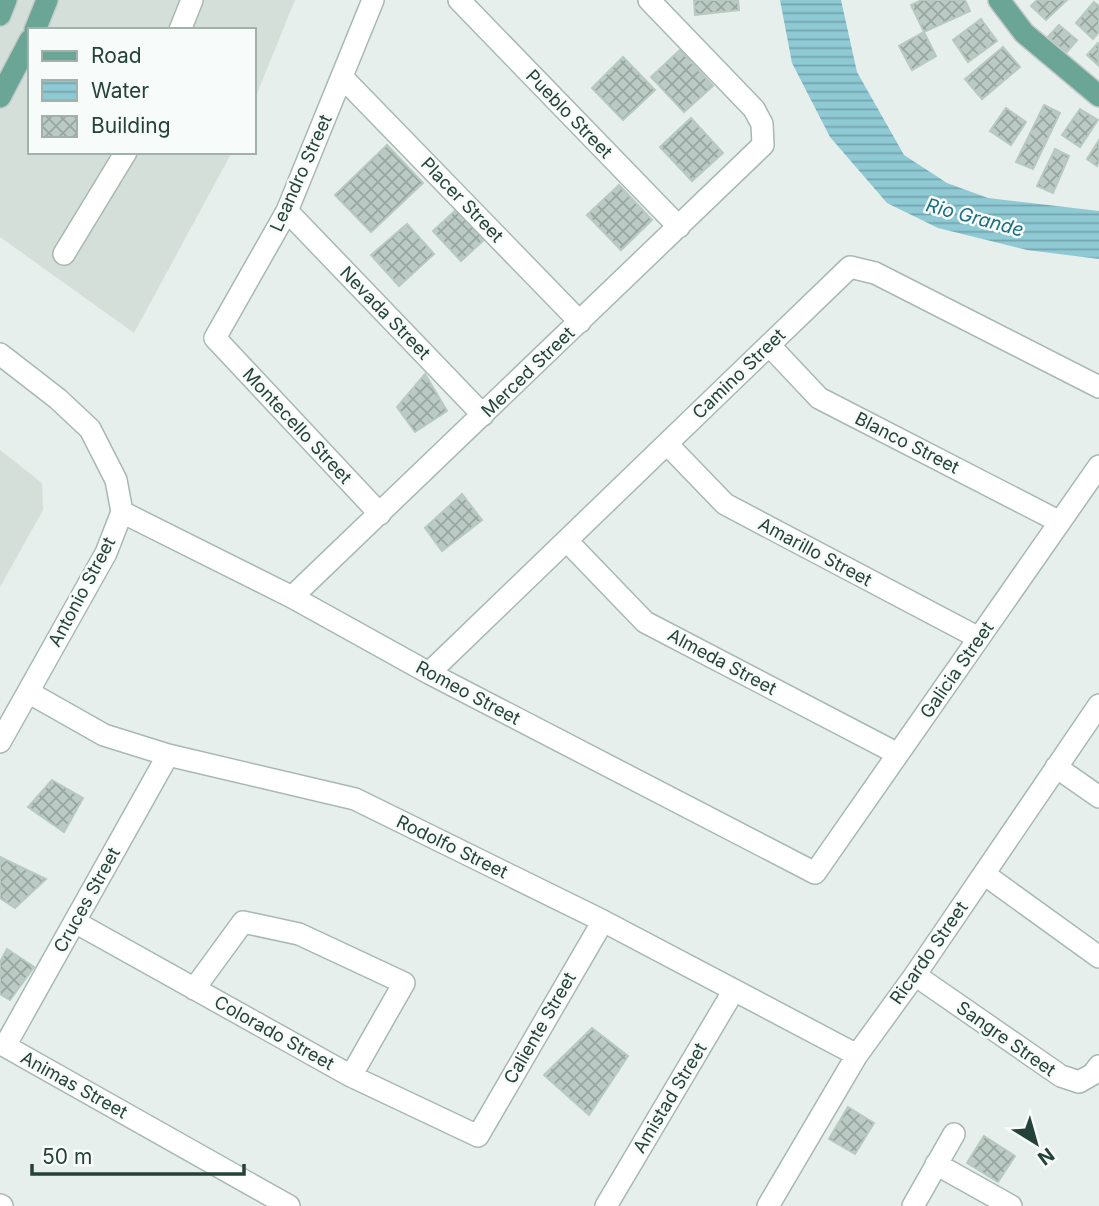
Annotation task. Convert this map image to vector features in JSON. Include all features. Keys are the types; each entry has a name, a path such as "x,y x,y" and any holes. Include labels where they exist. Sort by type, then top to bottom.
{"main road":[{"path":"0,15 6,0"},
{"path":"36,28 47,0"},
{"path":"999,0 1024,33 1099,96"},
{"path":"0,97 28,44"}],"street":[{"path":"181,28 192,0"},
{"name":"Leandro Street","path":"215,338 288,211 373,0"},
{"name":"Pueblo Street","path":"459,0 679,227"},
{"name":"Merced Street","path":"292,597 763,145 762,124 754,109 649,0"},
{"name":"Placer Street","path":"343,78 580,322"},
{"path":"64,254 125,154"},
{"name":"Nevada Street","path":"288,211 483,415"},
{"name":"Camino Street","path":"429,673 850,267 875,273 1099,387"},
{"name":"Montecello Street","path":"215,338 380,514"},
{"name":"Blanco Street","path":"769,345 819,398 1060,522"},
{"path":"0,354 58,399 90,429 116,480 122,512"},
{"name":"Amarillo Street","path":"667,444 724,504 979,638"},
{"name":"Galicia Street","path":"815,873 1099,466"},
{"name":"Romeo Street","path":"122,512 292,597 429,673 815,873"},
{"name":"Antonio Street","path":"0,742 106,553 122,512"},
{"name":"Almeda Street","path":"567,541 645,622 898,754"},
{"name":"Rodolfo Street","path":"28,692 104,735 168,755 355,799 603,921 857,1055"},
{"name":"Ricardo Street","path":"768,1206 857,1055 915,975 1099,705"},
{"name":"Cruces Street","path":"5,1046 168,755"},
{"path":"1056,767 1099,797"},
{"path":"984,874 1099,957"},
{"name":"Caliente Street","path":"478,1136 603,921"},
{"name":"Colorado Street","path":"75,922 352,1076 478,1136"},
{"path":"194,989 243,922 299,934 404,983 352,1076"},
{"name":"Sangre Street","path":"915,975 1061,1076 1079,1082 1093,1074 1099,1066"},
{"name":"Amistad Street","path":"606,1206 734,990"},
{"name":"Animas Street","path":"5,1046 289,1206"},
{"path":"913,1206 954,1134"},
{"path":"936,1164 1011,1206"}],"shaded area":[{"path":"0,0 295,0 256,96 256,28 28,28 28,154 231,154 134,333 0,237"},
{"path":"0,450 42,483 43,510 0,587"}],"water":[{"name":"Rio Grande","path":"780,0 841,0 857,72 904,155 947,183 988,198 1099,211 1099,259 1027,250 938,228 887,203 830,137 792,63"}],"building":[{"path":"694,0 738,0 739,10 695,15"},
{"path":"922,0 965,0 970,11 924,32 911,5"},
{"path":"1037,0 1067,0 1046,20 1031,6"},
{"path":"1094,2 1099,6 1099,32 1093,39 1076,23"},
{"path":"981,19 997,41 968,62 953,40"},
{"path":"1059,25 1077,40 1066,53 1048,37"},
{"path":"924,32 936,56 912,70 899,46"},
{"path":"1099,44 1098,65 1087,55"},
{"path":"1003,47 1020,67 982,99 965,79"},
{"path":"680,50 713,86 684,112 651,77"},
{"path":"623,57 655,90 623,120 592,88"},
{"path":"1044,105 1060,113 1033,169 1016,162"},
{"path":"1006,108 1026,122 1011,145 990,131"},
{"path":"1080,109 1098,120 1080,147 1062,135"},
{"path":"691,118 723,153 692,181 660,147"},
{"path":"1099,140 1099,162 1097,166 1087,159"},
{"path":"387,145 423,183 371,232 335,195"},
{"path":"1055,149 1069,156 1053,193 1037,186"},
{"path":"619,185 652,220 621,250 587,215"},
{"path":"457,209 485,239 461,261 433,231"},
{"path":"407,224 434,254 399,286 371,255"},
{"path":"425,374 447,411 415,432 397,407"},
{"path":"462,494 482,520 442,551 425,528"},
{"path":"52,780 83,798 64,832 28,807"},
{"path":"0,857 46,879 15,908 0,898"},
{"path":"7,949 34,967 10,1000 0,994 0,962"},
{"path":"592,1028 628,1056 589,1115 544,1075"},
{"path":"848,1107 874,1123 855,1154 829,1139"},
{"path":"984,1136 1015,1156 998,1182 967,1163"}]}
